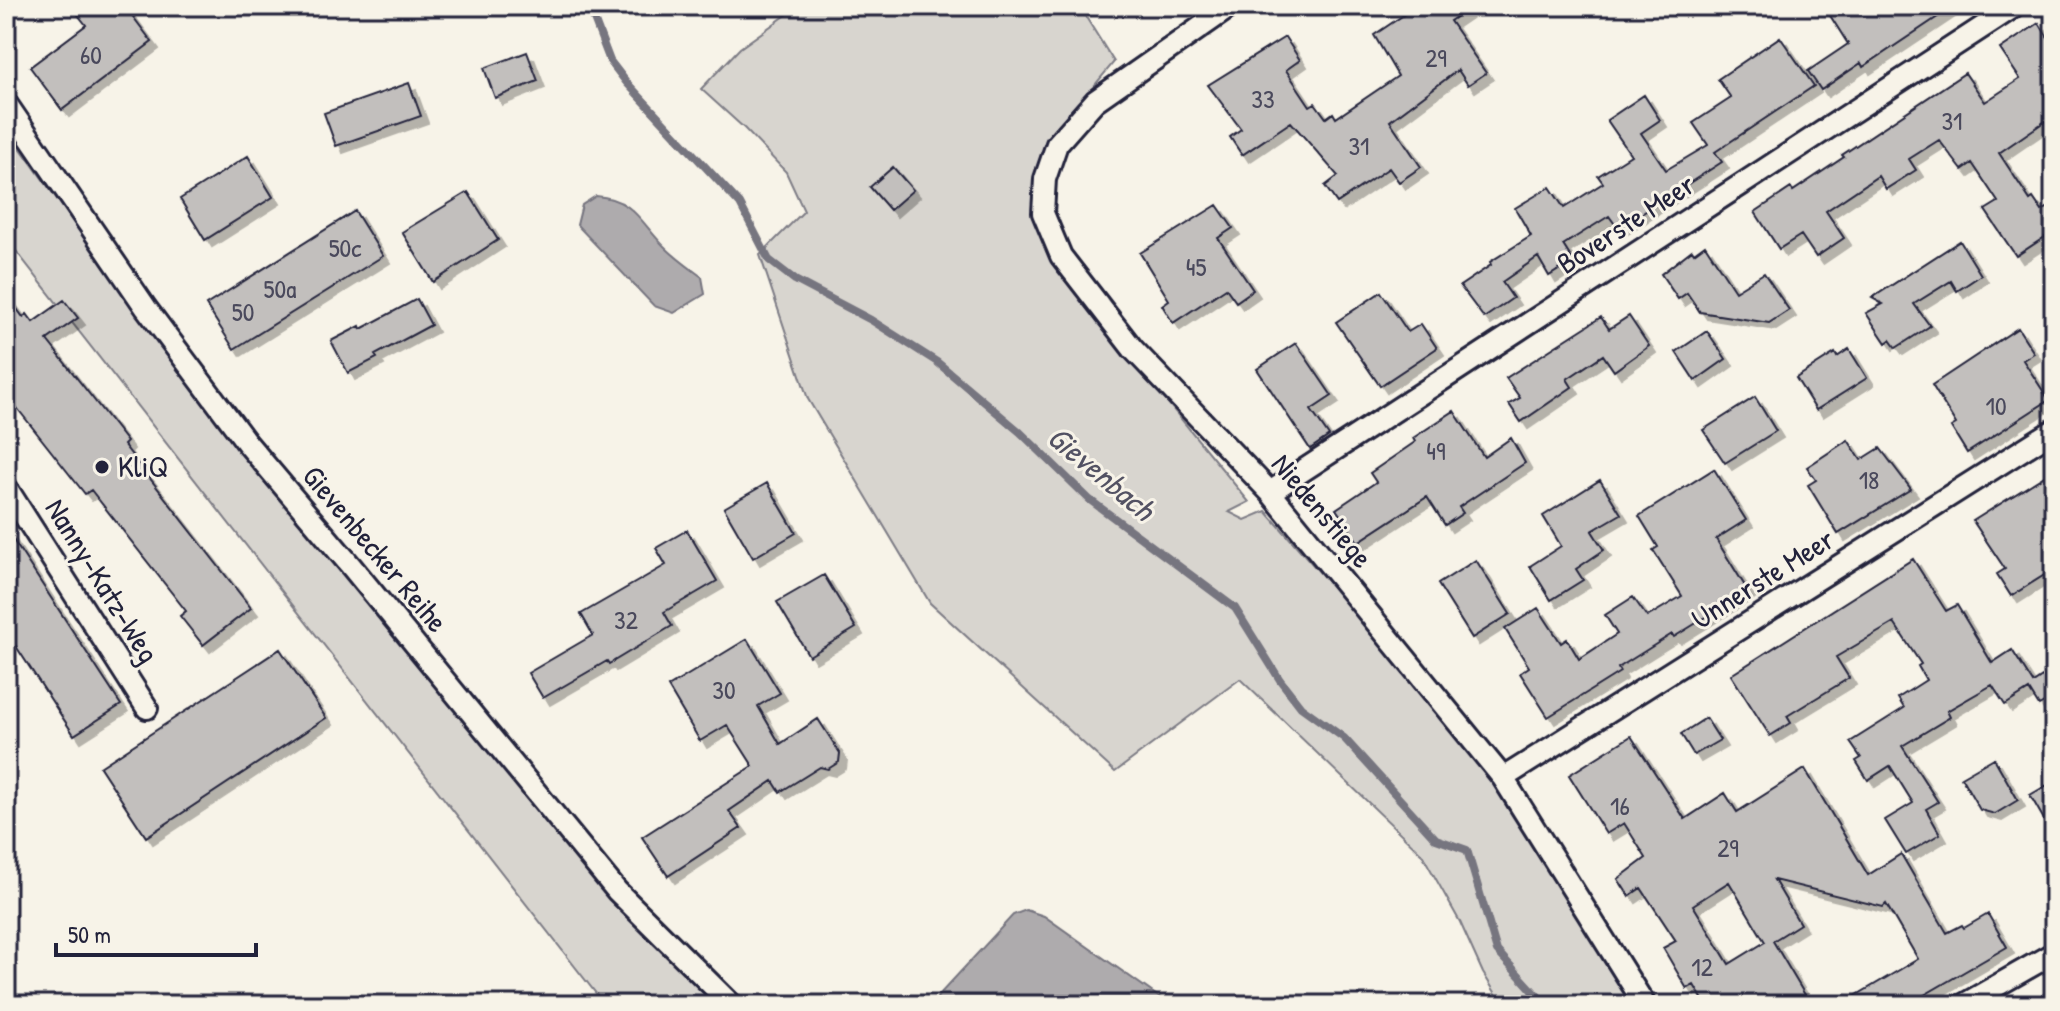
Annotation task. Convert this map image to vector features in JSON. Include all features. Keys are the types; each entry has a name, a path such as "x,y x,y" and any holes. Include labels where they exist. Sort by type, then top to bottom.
{"street":[{"name":"Niedenstiege","path":"1231,6 1095,101 1057,144 1045,179 1043,213 1061,256 1133,349 1270,492 1503,778 1645,1005"},
{"name":"Boverste Meer","path":"1270,492 2015,6"},
{"name":"Gievenbecker Reihe","path":"6,103 146,308 247,443 617,891 732,1005"},
{"name":"Unnerste Meer","path":"1503,778 2054,430"},
{"name":"Nanny-Katz-Weg","path":"6,487 147,708"},
{"path":"1963,1005 2054,953"}],"shaded area":[{"path":"799,6 1079,6 1114,62 1051,138 1036,213 1127,353 1249,502 1229,512 1245,520 1266,511 1425,695 1517,818 1632,1005 1503,1005 1483,973 1460,922 1422,854 1240,679 1115,772 930,603 808,399 760,255 804,211 786,172 701,89 740,48"},
{"path":"6,128 105,266 659,944 722,1005 605,1005 6,238"},
{"path":"596,196 629,207 670,252 702,277 705,294 674,313 654,306 577,225 582,205"},
{"path":"1026,910 1044,916 1170,1005 934,1005 938,996 1013,915"}],"building":[{"path":"71,6 125,6 152,42 62,110 30,67 86,25"},
{"path":"1417,6 1472,6 1450,21 1486,73 1468,85 1458,70 1390,121 1421,167 1399,182 1389,168 1337,203 1325,186 1338,176 1291,122 1242,155 1230,137 1241,129 1208,85 1285,37 1300,60 1286,70 1310,106 1315,103 1326,118 1333,113 1336,118 1398,76 1374,35"},
{"path":"1824,6 1954,6 1863,67 1861,63 1821,90 1808,71 1848,44"},
{"path":"2039,23 2054,47 2054,115 1999,153 2030,200 2033,198 2042,211 2054,204 2054,231 2016,256 1985,210 1998,202 1972,163 1962,170 1939,140 1909,159 1916,170 1886,189 1878,176 1826,211 1844,238 1816,257 1801,235 1779,249 1755,212 1791,188 1793,191 1965,73 1985,102 2020,79 2000,49"},
{"path":"1780,37 1814,86 1715,152 1722,162 1621,227 1617,227 1609,216 1563,245 1573,261 1549,276 1538,257 1502,282 1513,298 1484,318 1460,286 1531,236 1515,208 1550,187 1564,208 1603,183 1598,176 1631,155 1607,120 1644,95 1660,120 1641,133 1666,170 1708,145 1693,123 1731,98 1718,79"},
{"path":"527,52 538,81 495,98 484,68"},
{"path":"409,83 421,116 336,146 324,113"},
{"path":"248,156 273,197 205,240 180,199"},
{"path":"893,167 913,190 890,210 870,187"},
{"path":"468,192 498,240 433,282 402,232"},
{"path":"1217,205 1233,228 1218,238 1253,290 1236,302 1226,288 1173,323 1162,305 1169,300 1140,253"},
{"path":"355,211 383,256 234,349 206,305"},
{"path":"1960,241 1981,275 1957,291 1951,281 1914,304 1930,326 1896,348 1890,340 1886,343 1866,313 1883,304 1872,298"},
{"path":"1705,245 1735,291 1764,273 1789,310 1769,323 1700,312 1687,293 1678,299 1661,274 1692,250 1694,253"},
{"path":"1381,292 1408,332 1421,324 1437,348 1380,386 1336,322"},
{"name":"KliQ","path":"6,294 23,317 27,314 33,322 64,300 78,318 47,340 251,608 203,645 180,616 186,611 91,490 85,494 6,394"},
{"path":"417,299 431,325 348,373 331,341"},
{"path":"1629,316 1649,346 1614,371 1603,355 1567,379 1572,387 1521,422 1509,404 1520,398 1506,378 1601,317 1609,329"},
{"path":"2018,328 2034,353 2023,360 2049,400 1967,453 1951,427 1956,424 1932,385"},
{"path":"1707,331 1726,359 1695,381 1676,352"},
{"path":"1296,343 1332,396 1311,410 1329,436 1310,449 1257,369"},
{"path":"1849,349 1867,378 1816,410 1796,378 1835,353 1837,357"},
{"path":"1755,397 1776,431 1725,463 1703,430"},
{"path":"1454,411 1484,457 1511,438 1525,463 1459,507 1463,513 1445,525 1427,497 1358,542 1336,509 1376,482 1370,473 1415,442 1413,438"},
{"path":"1848,440 1861,460 1880,448 1911,489 1838,534 1808,485 1816,480 1807,467"},
{"path":"1714,469 1746,520 1716,539 1748,591 1618,668 1620,672 1548,717 1520,673 1529,667 1505,629 1538,608 1561,643 1567,639 1579,659 1617,634 1605,615 1633,597 1647,617 1682,596 1653,550 1658,547 1639,516"},
{"path":"2054,470 2054,569 2011,596 1997,574 2005,569 1973,521"},
{"path":"1600,480 1621,514 1592,531 1604,550 1576,569 1583,580 1551,600 1530,566 1561,546 1543,516"},
{"path":"767,483 796,533 753,558 724,508"},
{"path":"6,529 121,705 74,735 6,631"},
{"path":"687,530 717,581 664,612 672,626 609,664 607,661 543,698 528,673 593,635 581,614 666,565 656,548"},
{"path":"1913,559 1946,611 1957,605 1992,663 2012,650 2033,683 2054,669 2054,697 2039,706 2029,690 2005,705 1992,685 1947,711 1950,717 1902,746 1938,802 1926,809 1940,834 1906,854 1885,820 1913,803 1890,766 1868,780 1856,761 1861,758 1850,742 1904,708 1898,698 1926,680 1918,666 1921,664 1894,623 1836,657 1849,678 1787,716 1791,723 1770,736 1731,675"},
{"path":"1476,560 1510,614 1472,638 1438,584"},
{"path":"824,575 856,628 809,656 777,602"},
{"path":"747,639 780,693 758,706 780,744 818,719 840,753 839,762 828,769 820,767 780,792 773,781 729,811 741,828 668,876 642,837 753,766 727,725 700,741 668,687"},
{"path":"280,649 326,718 146,837 100,767"},
{"path":"1706,718 1720,740 1694,755 1681,734"},
{"path":"1631,736 1685,819 1725,793 1737,812 1805,769 1868,875 1901,854 1947,933 1962,925 1964,928 1988,914 2007,947 1907,1005 1840,1005 1918,959 1886,904 1883,907 1774,880 1800,924 1773,941 1811,1005 1706,1005 1694,985 1687,989 1663,948 1676,941 1641,888 1629,896 1618,879 1646,858 1624,823 1606,834 1569,775","holes":["1729,882 1765,942 1729,964 1693,905"]},
{"path":"1994,758 2018,800 1995,814 1980,810 1961,777"},
{"path":"2047,785 2054,796 2054,837 2030,795"}],"waterway":[{"name":"Gievenbach","path":"589,6 610,61 740,204 769,260 795,280 871,320 937,362 1020,432 1090,500 1235,608 1280,680 1301,707 1344,738 1436,839 1467,850 1497,951 1546,1005"}],"place":[{"name":"KliQ","path":"102,467"}]}
